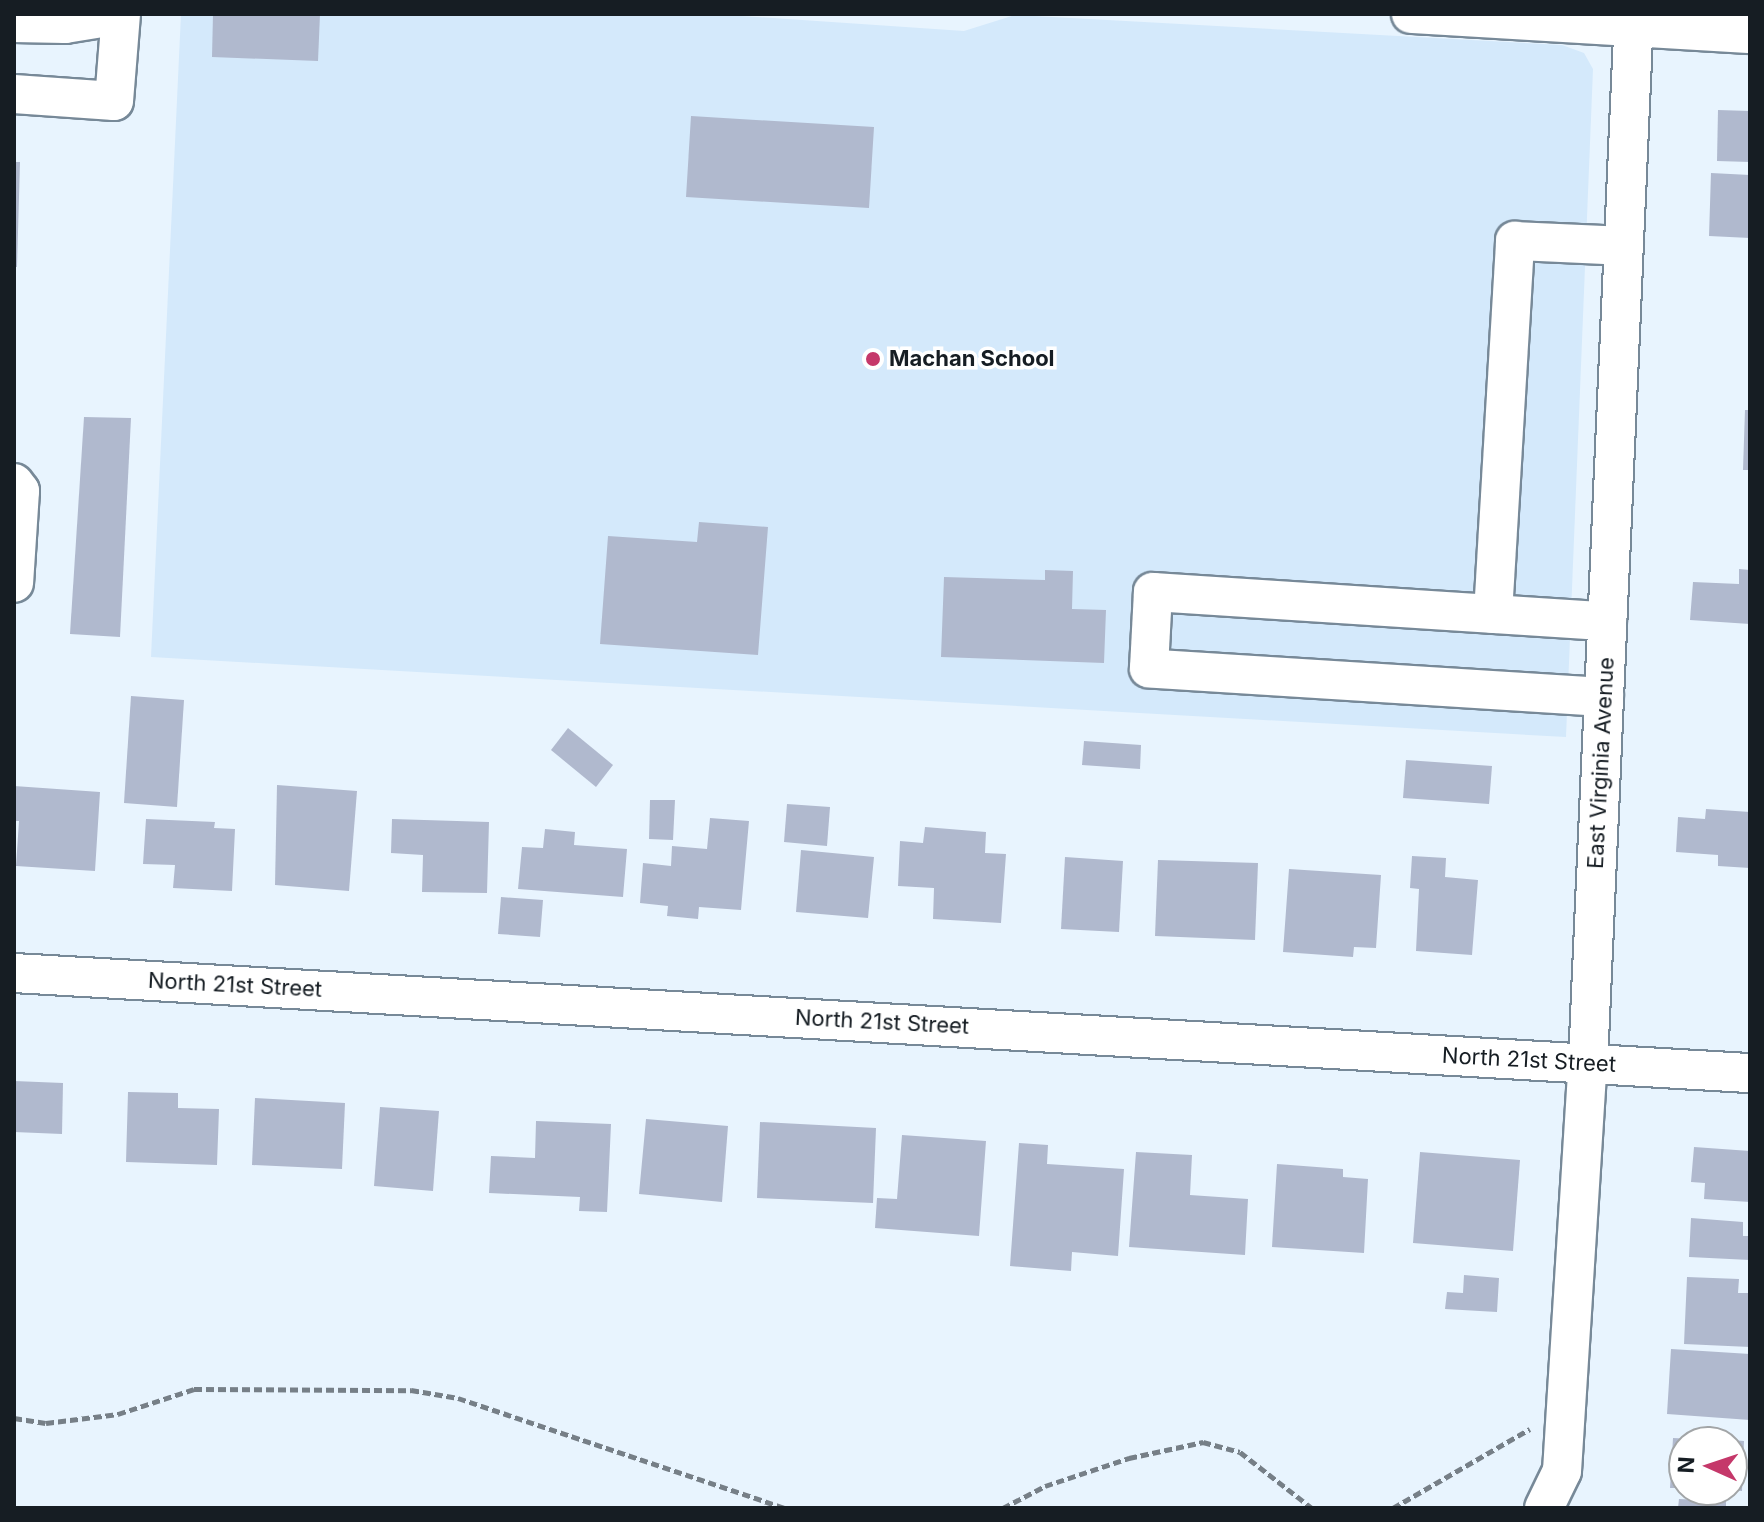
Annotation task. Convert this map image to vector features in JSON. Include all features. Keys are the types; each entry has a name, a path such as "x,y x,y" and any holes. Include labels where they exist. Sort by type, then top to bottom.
{"street":[{"path":"14,23 65,24 120,14 114,101 14,94"},
{"path":"1411,14 1634,20 1750,34"},
{"name":"East Virginia Avenue","path":"1544,1508 1562,1471 1588,1063 1634,20"},
{"path":"1493,614 1515,241 1624,246"},
{"path":"14,483 20,491 14,583"},
{"path":"1604,697 1149,668 1153,592 1607,621"},
{"name":"North 21st Street","path":"14,973 1750,1073"}],"path":[{"path":"14,1418 46,1423 118,1414 194,1389 411,1390 458,1398 785,1508"},
{"path":"1393,1508 1541,1422"},
{"path":"1003,1508 1045,1486 1115,1462 1203,1442 1240,1452 1312,1508"}],"shaded area":[{"name":"Machan School","path":"181,14 712,14 964,31 1015,15 1562,45 1584,53 1593,69 1566,737 151,657"}],"building":[{"path":"213,14 320,14 318,61 212,57"},
{"path":"1718,110 1750,111 1750,162 1717,161"},
{"path":"691,116 874,127 869,208 686,197"},
{"path":"14,162 20,162 17,267 14,267"},
{"path":"1711,173 1750,175 1750,238 1709,236"},
{"path":"1745,410 1750,410 1750,470 1743,470"},
{"path":"84,417 131,418 120,637 70,634"},
{"path":"699,522 768,527 758,655 600,644 608,536 697,542"},
{"path":"1739,569 1750,570 1750,624 1690,620 1693,582 1739,584"},
{"path":"1045,570 1073,571 1072,609 1106,610 1104,663 941,657 944,577 1045,580"},
{"path":"131,696 184,700 177,807 124,803"},
{"path":"568,728 613,765 596,787 551,750"},
{"path":"1084,741 1141,745 1140,769 1082,765"},
{"path":"1406,760 1492,766 1489,804 1403,798"},
{"path":"277,785 357,791 349,891 275,885"},
{"path":"14,786 100,792 95,871 16,866 19,821 14,821"},
{"path":"650,800 675,800 673,840 649,839"},
{"path":"787,804 830,807 827,846 784,842"},
{"path":"1706,809 1750,812 1750,868 1718,866 1718,855 1676,852 1678,817 1705,819"},
{"path":"710,818 749,821 741,910 699,907 698,919 667,916 668,906 640,903 643,863 671,866 672,846 707,849"},
{"path":"146,819 215,822 214,828 235,829 232,891 173,888 175,865 143,864"},
{"path":"392,819 489,822 487,893 422,892 423,855 391,853"},
{"path":"925,827 986,832 985,853 1006,854 1001,923 933,919 934,888 898,886 900,841 923,843"},
{"path":"545,829 575,832 574,845 627,849 623,897 518,889 522,847 543,848"},
{"path":"801,850 874,857 868,918 796,912"},
{"path":"1412,856 1446,858 1445,877 1478,880 1472,955 1416,951 1419,889 1410,888"},
{"path":"1065,857 1123,861 1119,932 1061,929"},
{"path":"1158,860 1258,863 1255,940 1155,936"},
{"path":"1289,869 1381,875 1376,948 1354,947 1353,957 1283,952"},
{"path":"501,897 543,900 540,937 498,934"},
{"path":"14,1081 63,1083 62,1134 14,1132"},
{"path":"128,1092 178,1093 178,1108 219,1109 217,1165 126,1162"},
{"path":"255,1098 345,1103 342,1169 252,1165"},
{"path":"380,1107 439,1111 433,1191 374,1186"},
{"path":"646,1119 728,1126 722,1202 639,1194"},
{"path":"536,1121 611,1124 607,1212 579,1211 580,1197 489,1193 491,1156 535,1158"},
{"path":"760,1122 876,1128 873,1203 757,1198"},
{"path":"902,1135 986,1141 979,1236 875,1228 877,1198 897,1199"},
{"path":"1019,1143 1048,1145 1047,1164 1124,1169 1118,1256 1072,1252 1071,1271 1010,1266"},
{"path":"1694,1147 1750,1151 1750,1202 1704,1199 1705,1183 1691,1182"},
{"path":"1136,1152 1192,1155 1190,1195 1248,1199 1245,1255 1129,1247"},
{"path":"1420,1152 1520,1160 1513,1251 1413,1243"},
{"path":"1277,1164 1343,1169 1343,1177 1368,1179 1364,1253 1272,1247"},
{"path":"1691,1218 1743,1222 1743,1236 1750,1236 1750,1260 1689,1257"},
{"path":"1464,1275 1499,1278 1497,1312 1445,1309 1447,1292 1463,1293"},
{"path":"1687,1277 1739,1279 1738,1293 1750,1293 1750,1347 1684,1344"},
{"path":"1671,1349 1750,1354 1750,1420 1667,1414"},
{"path":"1678,1506 1726,1506 1726,1508"}],"place":[{"name":"Machan School","path":"873,359"}]}
